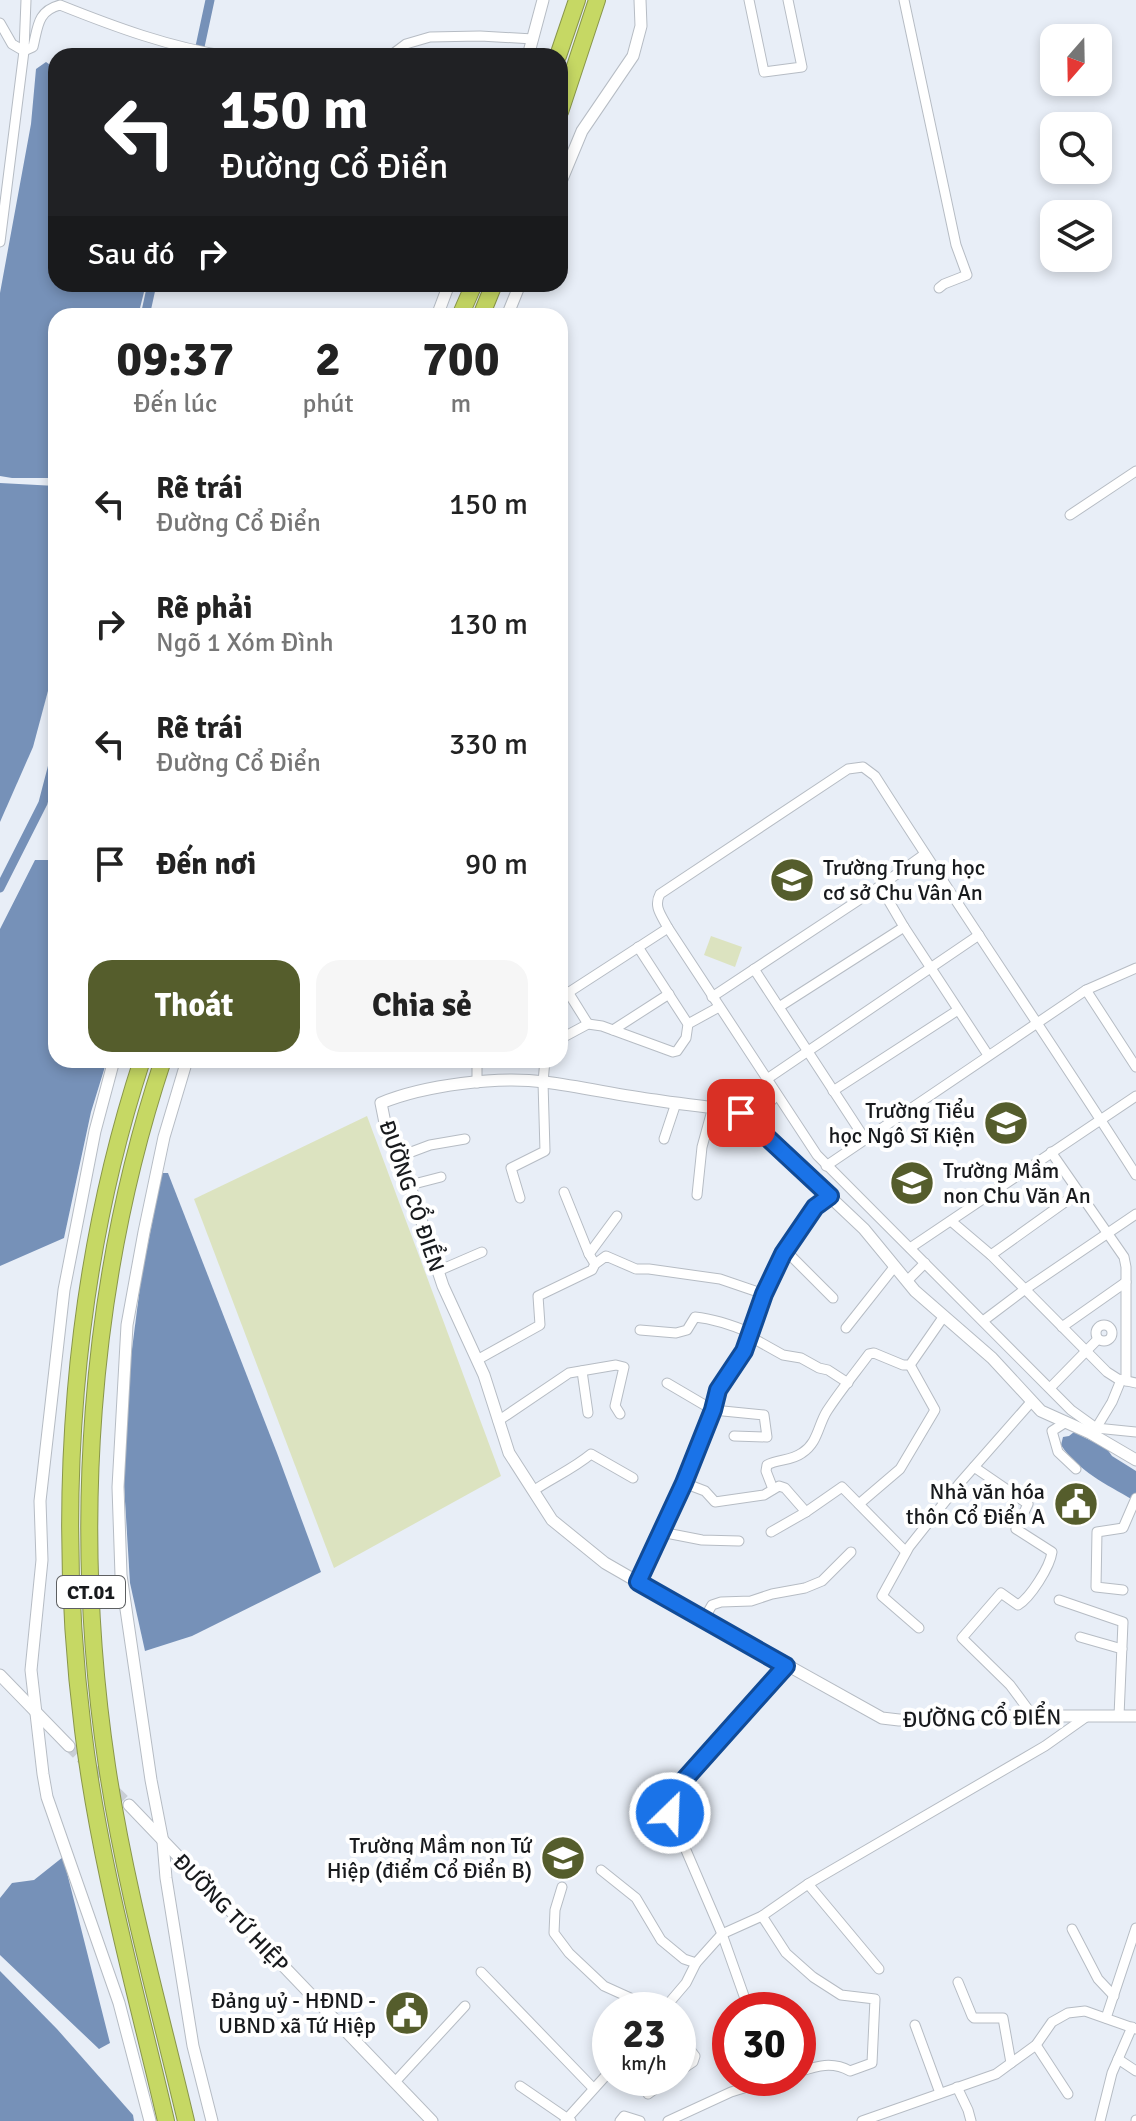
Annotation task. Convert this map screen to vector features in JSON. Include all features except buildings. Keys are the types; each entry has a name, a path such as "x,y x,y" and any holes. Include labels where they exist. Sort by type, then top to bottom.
{"highway":[{"path":"561,48 577,0"},
{"path":"568,88 597,0"},
{"name":"CT.01","path":"140,1068 115,1156 100,1226 79,1360 70,1504 71,1607 83,1731 103,1855 166,2121"},
{"name":"CT.01","path":"161,1068 132,1165 106,1301 93,1413 89,1539 91,1611 107,1768 124,1861 186,2121"}],"street":[{"path":"0,242 24,51 26,0"},
{"path":"530,48 543,0"},
{"path":"568,165 582,131 633,56 641,26 640,0"},
{"path":"749,0 764,72 802,67 788,0"},
{"path":"904,0 956,245 967,275 939,288"},
{"path":"24,51 33,47 43,13 60,5 140,36 187,48"},
{"path":"0,23 12,44 24,51"},
{"path":"401,48 430,37 533,39"},
{"path":"1070,515 1136,471"},
{"path":"1136,1175 875,776 863,767 848,769 660,894 657,904 668,928 826,1166 1093,1431 1136,1432"},
{"path":"712,997 925,854"},
{"path":"880,886 988,1055"},
{"path":"779,1007 904,927"},
{"path":"568,992 668,928"},
{"path":"767,1079 979,935"},
{"path":"568,1000 588,1024 677,1051 686,1038 688,1024 638,947"},
{"path":"826,1166 1086,990 1136,968"},
{"path":"754,969 865,1139"},
{"path":"1086,990 1136,1067"},
{"path":"613,1030 669,994"},
{"path":"688,1024 719,1007"},
{"path":"833,1091 958,1010"},
{"path":"568,1035 588,1024"},
{"path":"112,1068 95,1131 59,1319 40,1501 42,1560 31,1670 47,1797 119,2003 150,2121"},
{"path":"185,1068 164,1137 127,1325 118,1487 121,1575 151,1780 193,2046 212,2121"},
{"path":"477,1068 477,1083"},
{"path":"520,1198 511,1168 545,1151 544,1068"},
{"name":"ĐƯỜNG CỔ ĐIỂN","path":"1136,1460 1093,1431 1041,1411 992,1358 915,1291 864,1229 741,1113 543,1082 506,1080 398,1096 381,1103 387,1133 410,1185 443,1286 477,1360 509,1453 552,1520 605,1563 882,1718 1136,1716"},
{"path":"751,1122 777,1095"},
{"path":"910,1248 1136,1096"},
{"path":"664,1139 676,1103"},
{"path":"697,1195 702,1147 713,1107"},
{"path":"398,1157 430,1145 465,1139"},
{"path":"1051,1152 1124,1257 1127,1381 1093,1431"},
{"path":"410,1185 441,1177"},
{"path":"564,1192 595,1264"},
{"path":"991,1255 1079,1192"},
{"path":"638,1582 684,1483 718,1390 744,1351 764,1294 785,1250 815,1207 830,1196"},
{"path":"983,1321 1136,1214"},
{"path":"589,1254 617,1216"},
{"path":"951,1221 991,1255 1107,1372 1127,1381"},
{"path":"785,1250 833,1298"},
{"path":"438,1271 482,1252"},
{"path":"477,1360 540,1325 538,1296 592,1270 606,1256 636,1269 720,1279 764,1294"},
{"path":"907,1281 925,1263"},
{"path":"846,1328 895,1266"},
{"path":"1062,1327 1126,1282"},
{"path":"1089,1307 1100,1326"},
{"path":"910,1365 944,1316"},
{"path":"640,1330 676,1333 687,1330 695,1317 709,1318 733,1325 783,1355 801,1358 848,1383"},
{"path":"1098,1339 1096,1330 1100,1326 1108,1326 1112,1332"},
{"path":"1112,1332 1127,1333"},
{"path":"1098,1339 1109,1340 1112,1332"},
{"path":"1050,1388 1098,1339"},
{"path":"773,1489 766,1471 767,1465 790,1460 809,1448 817,1437 825,1414 869,1354 910,1365"},
{"path":"498,1421 569,1373 616,1365 624,1367 615,1406 620,1414"},
{"path":"859,1504 900,1469 935,1410 910,1365"},
{"path":"582,1371 588,1413"},
{"path":"667,1383 713,1410 764,1415 767,1437 734,1436"},
{"path":"919,1628 882,1596 906,1552 1032,1401"},
{"path":"1066,1422 1052,1431 1058,1452 1076,1469"},
{"path":"533,1491 591,1454 633,1478"},
{"path":"974,1467 1028,1504 1016,1529 1052,1552 1051,1560 1025,1601 1018,1605 1001,1593 962,1638 1010,1685 1033,1716"},
{"path":"684,1483 705,1491 715,1502 764,1495 779,1486 785,1488 806,1512"},
{"path":"771,1532 842,1487 906,1552"},
{"path":"1123,1590 1096,1587 1097,1532 1123,1528 1136,1498"},
{"path":"661,1532 702,1540 739,1541"},
{"path":"704,1619 712,1605 721,1602 751,1601 822,1581 851,1552"},
{"path":"1059,1600 1123,1622 1119,1716"},
{"path":"1080,1637 1122,1649"},
{"path":"743,1992 722,1934 670,1813 668,1801 786,1666"},
{"path":"0,1675 69,1746"},
{"path":"678,1992 696,1963 722,1934 762,1916 808,1884 1045,1746 1086,1717"},
{"name":"ĐƯỜNG TỨ HIỆP","path":"129,1805 432,2121"},
{"path":"601,1870 636,1898 661,1940 684,1959 696,1963"},
{"path":"808,1884 879,1969"},
{"path":"562,1887 555,1910 554,1933 569,1953 604,1986 617,1992"},
{"path":"762,1916 786,1953 813,1977 841,1995 875,1999 872,2063 850,2071 840,2065 816,2067"},
{"path":"1106,2018 1136,1928"},
{"path":"1072,1929 1098,1979 1114,1996"},
{"path":"481,1972 592,2087"},
{"path":"958,1982 974,2018 1003,2018 1011,2063"},
{"path":"395,2082 465,2006"},
{"path":"862,2121 996,2074 1036,2045 1052,2022 1068,2013 1085,2011 1134,2028 1118,2059 1100,2121"},
{"path":"915,2025 940,2093"},
{"path":"1036,2045 1068,2094"},
{"path":"1118,2059 1136,2071"},
{"path":"520,2086 568,2120 592,2089"},
{"path":"957,2087 971,2121"},
{"path":"668,2121 722,2096"},
{"path":"620,2121 624,2116 640,2121"}],"green space":[{"path":"711,936 742,947 735,967 704,955"},
{"path":"367,1116 501,1476 334,1568 194,1199"}],"water":[{"path":"48,63 48,292 144,292 140,308 48,308 48,478 12,478 0,476 0,293 31,124 36,69"},
{"path":"0,483 48,486 48,691 33,747 0,822"},
{"path":"35,860 48,860 48,1068 105,1068 91,1112 64,1238 0,1266 0,929"},
{"path":"162,1173 168,1173 321,1572 192,1636 145,1651 130,1583 124,1484 127,1388 141,1279"},
{"path":"1074,1432 1107,1449 1112,1456 1136,1471 1133,1500 1093,1476 1068,1454 1061,1445 1063,1437"},
{"path":"63,1857 110,2043 99,2049 0,1955 0,1898 12,1883 34,1880"},
{"path":"0,1971 57,2029 133,2115 134,2121 0,2121"}],"waterway":[{"path":"200,48 210,0"},
{"path":"147,308 150,292"},
{"path":"0,888 43,803 48,784"}],"tunnel":[{"path":"69,1746 129,1805"}],"place":[{"name":"Trường Trung học cơ sở Chu Vân An","path":"792,880"},
{"name":"Trường Tiểu học Ngô Sĩ Kiện","path":"1006,1123"},
{"name":"Trường Mầm non Chu Văn An","path":"912,1183"},
{"name":"Nhà văn hóa thôn Cổ Điển A","path":"1076,1504"},
{"name":"Trường Mầm non Tứ Hiệp (điểm Cổ Điển B)","path":"563,1858"},
{"name":"Đảng uỷ - HĐND - UBND xã Tứ Hiệp","path":"407,2013"}],"route":[{"path":"670,1813 668,1801 676,1789 786,1666 638,1582 684,1483 718,1390 744,1351 764,1294 783,1254 815,1207 830,1196 741,1113"}]}
